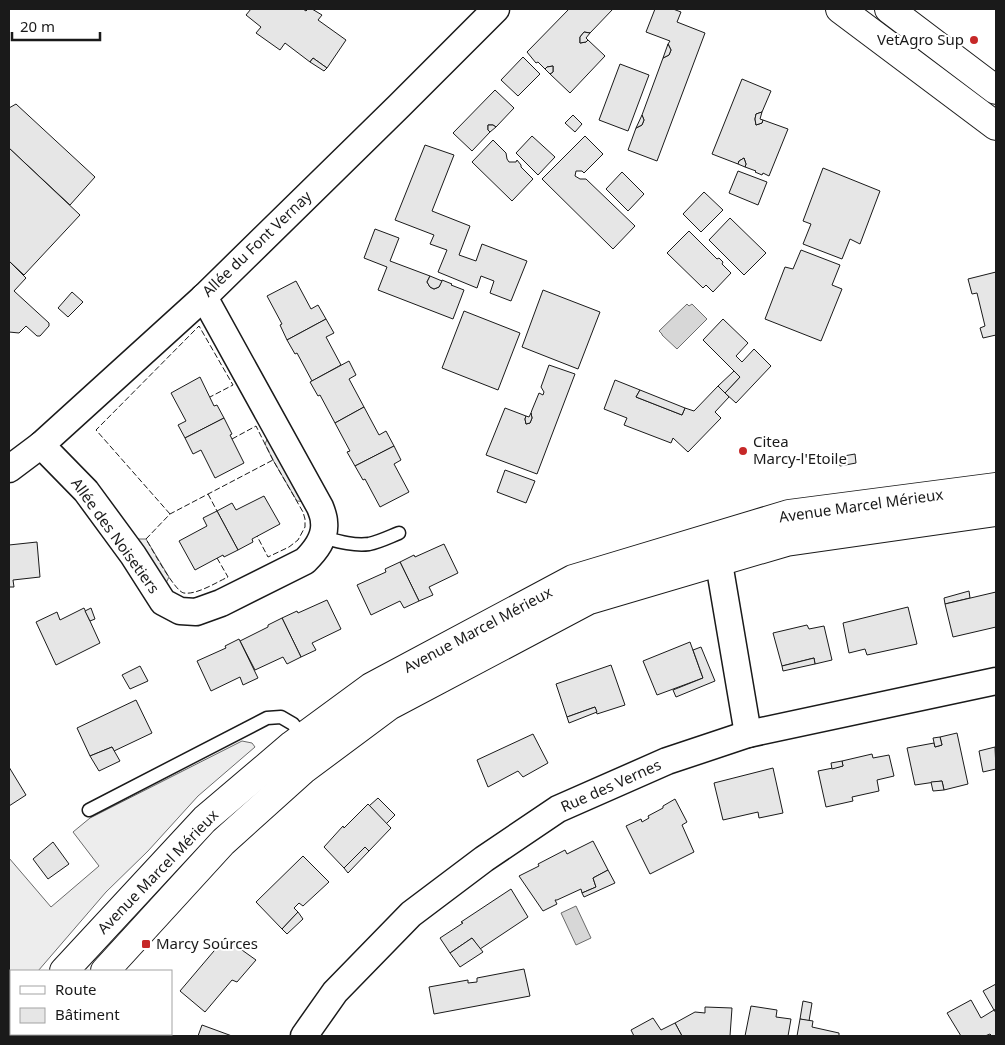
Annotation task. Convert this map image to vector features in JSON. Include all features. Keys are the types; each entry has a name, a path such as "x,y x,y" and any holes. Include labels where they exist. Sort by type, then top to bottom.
{"main road":[{"path":"840,9 996,126"},
{"path":"889,9 996,90"},
{"name":"Avenue Marcel Mérieux","path":"65,970 205,819 292,745 371,687 573,579 788,514 996,487"},
{"name":"Avenue Marcel Mérieux","path":"106,970 223,842 303,770 389,706 588,600 786,542 996,512"}],"street":[{"name":"Allée du Font Vernay","path":"9,469 41,445 204,297 496,9"},
{"path":"204,297 320,507 325,524 322,537"},
{"name":"Allée des Noisetiers","path":"41,445 86,491 133,556 162,602 180,611 196,612 221,603 305,561 314,552 322,537"},
{"path":"718,562 722,575 748,734"},
{"name":"Rue des Vernes","path":"304,1036 335,992 411,914 492,854 558,809 668,761 748,734 996,681"}],"lane":[{"path":"322,537 340,542 371,544 399,533"},
{"path":"89,810 267,718 282,717 293,724 304,736"}],"shaded area":[{"path":"687,304 689,306 692,304 707,319 677,349 659,331"},
{"path":"270,433 307,502 297,501 273,460 265,444"},
{"path":"137,539 146,539 169,577 164,587"},
{"path":"242,741 252,743 255,747 198,796 148,851 106,892 39,970 10,970 9,1004 9,858 51,907 99,866 73,832 90,818"},
{"path":"576,906 591,938 576,945 561,913"}],"building":[{"path":"251,9 303,9 306,11 312,9 322,15 318,20 346,40 327,68 313,58 310,62 285,43 280,50 256,33 261,27 246,15"},
{"path":"569,9 613,9 590,33 584,32 580,37 580,43 588,40 605,56 570,93 550,74 553,72 553,66 545,69 538,62 536,63 527,52"},
{"path":"655,9 673,9 681,12 677,22 705,33 657,161 628,150 636,128 642,125 644,120 642,115 663,58 669,55 671,50 668,44 670,41 646,32"},
{"path":"584,32 590,33 586,38 588,40 580,43 580,37"},
{"path":"668,44 671,50 669,55 663,58"},
{"path":"523,57 540,74 518,96 501,80"},
{"path":"313,58 327,68 324,71 310,62"},
{"path":"620,64 649,75 628,131 599,120"},
{"path":"553,66 553,72 550,74 545,69 547,67"},
{"path":"742,79 771,91 762,112 756,114 756,125 762,123 763,120 788,129 769,176 763,173 762,175 745,167 744,158 738,164 712,154"},
{"path":"495,90 514,108 496,127 488,125 490,132 472,151 453,133"},
{"path":"16,104 95,177 70,205 9,148 9,108"},
{"path":"762,112 760,119 763,120 762,123 756,125 756,114"},
{"path":"573,115 582,124 575,132 565,123"},
{"path":"642,115 644,120 642,125 636,128"},
{"path":"488,125 493,125 496,127 490,132"},
{"path":"532,136 555,157 538,175 516,153"},
{"path":"585,136 603,154 584,173 576,171 575,176 580,179 586,179 635,226 613,249 542,179"},
{"path":"493,140 506,153 509,162 516,162 517,160 533,179 512,201 472,162"},
{"path":"425,145 454,155 432,211 470,226 459,255 476,261 482,244 527,261 511,301 490,293 494,281 481,276 477,288 438,272 447,250 430,244 434,235 395,220"},
{"path":"9,148 80,215 24,275 9,261"},
{"path":"744,158 746,164 745,167 738,164"},
{"path":"823,168 880,191 860,244 850,239 842,259 803,244 811,224 803,221"},
{"path":"738,171 767,182 758,205 729,193"},
{"path":"622,172 644,194 628,211 606,189"},
{"path":"704,192 723,210 701,232 683,214"},
{"path":"730,218 766,253 744,275 709,240"},
{"path":"375,229 399,238 390,261 430,276 427,282 434,289 439,287 442,280 464,290 453,319 378,290 387,267 364,258"},
{"path":"689,231 717,259 719,258 723,262 722,264 731,273 713,292 706,285 703,288 667,253"},
{"path":"801,250 840,265 832,285 842,289 821,341 765,319 785,267 793,269"},
{"path":"9,261 26,278 14,291 49,323 49,326 40,336 37,336 26,326 19,333 9,332"},
{"path":"996,272 996,335 983,338 980,328 985,326 977,293 972,294 968,279"},
{"path":"430,276 442,281 439,287 434,289 430,287 427,282"},
{"path":"296,281 311,309 318,305 326,319 287,340 280,325 282,324 267,296"},
{"path":"543,290 600,312 578,369 522,347"},
{"path":"72,292 83,302 68,317 58,308"},
{"path":"464,311 520,333 498,390 442,368"},
{"path":"326,319 334,333 326,337 341,365 312,381 297,353 295,354 287,340"},
{"path":"723,319 748,343 736,356 742,362 754,349 771,366 736,403 725,393 740,377 703,340"},
{"path":"349,361 356,375 349,379 364,407 335,423 320,395 318,396 310,382"},
{"path":"549,365 575,374 537,474 486,455 505,408 526,416 526,424 530,423 531,413 539,393 543,395 544,392 541,387"},
{"path":"734,371 740,377 725,393 718,386"},
{"path":"200,377 214,406 217,405 224,418 185,438 178,425 186,421 171,393"},
{"path":"615,380 640,390 636,397 682,415 685,408 694,411 718,386 729,397 715,412 721,418 688,452 673,438 671,443 624,425 627,418 604,409"},
{"path":"640,390 685,408 682,415 636,397"},
{"path":"364,407 379,435 386,431 394,446 355,466 347,452 350,451 335,423"},
{"path":"531,413 530,423 526,424 526,416 529,417"},
{"path":"224,418 244,463 215,478 201,450 193,454 185,438"},
{"path":"394,446 401,460 394,464 409,492 380,507 365,479 363,480 355,466"},
{"path":"855,454 856,463 840,466 838,457"},
{"path":"505,470 535,481 526,503 497,492"},
{"path":"264,496 280,524 252,539 253,542 238,550 217,511 232,503 236,510"},
{"path":"217,511 238,550 224,557 223,555 195,570 179,541 207,526 203,518"},
{"path":"37,542 40,577 13,580 14,587 9,587 9,545"},
{"path":"444,544 458,573 429,587 433,595 419,601 400,562"},
{"path":"400,562 419,601 404,608 400,601 371,615 357,585 386,572 385,569"},
{"path":"969,591 970,598 945,604 944,598"},
{"path":"996,592 996,627 953,637 945,604"},
{"path":"327,600 341,629 312,643 316,650 301,657 282,618"},
{"path":"908,607 917,644 867,655 865,649 849,653 843,623"},
{"path":"84,608 100,643 56,665 36,622 57,612 60,620"},
{"path":"91,608 95,619 90,621 85,611"},
{"path":"282,618 301,657 287,664 283,657 255,670 240,641"},
{"path":"807,625 809,629 824,626 832,660 815,664 814,658 782,666 773,633"},
{"path":"239,639 258,678 243,685 240,677 211,691 197,661 226,648 225,646"},
{"path":"690,642 703,678 657,695 643,661"},
{"path":"701,647 715,681 676,697 673,690 703,678 693,650"},
{"path":"814,658 815,664 783,671 782,666"},
{"path":"611,665 625,705 597,714 595,707 567,717 556,684"},
{"path":"140,666 148,681 130,689 122,675"},
{"path":"136,700 152,733 114,751 112,747 90,756 77,728"},
{"path":"595,707 597,712 569,723 567,717"},
{"path":"957,733 968,784 944,790 942,781 915,785 907,748 934,743 935,747 942,745 940,737"},
{"path":"533,734 548,763 523,777 518,771 488,787 477,760"},
{"path":"940,737 942,745 935,747 933,738"},
{"path":"112,747 120,761 99,771 90,756"},
{"path":"995,747 996,769 983,772 979,751"},
{"path":"872,754 873,758 889,755 894,776 877,780 879,791 852,797 853,801 826,807 818,771 843,766 842,761"},
{"path":"842,761 843,766 832,769 831,763"},
{"path":"9,767 26,795 9,806"},
{"path":"773,768 783,813 759,818 758,812 723,820 714,783"},
{"path":"942,781 944,790 933,791 931,782"},
{"path":"378,798 395,815 386,824 369,806"},
{"path":"675,799 687,822 682,825 694,852 650,874 626,826 641,819 642,822"},
{"path":"368,804 391,828 369,851 365,847 344,868 324,847 343,826 344,828"},
{"path":"593,841 608,870 593,878 596,887 582,893 581,889 555,900 557,904 543,911 519,876 565,850 567,854"},
{"path":"53,842 69,864 48,879 33,859"},
{"path":"365,847 369,851 348,873 344,868"},
{"path":"303,856 329,882 303,906 299,903 294,908 298,912 282,929 256,902"},
{"path":"608,870 615,883 584,897 582,893 596,887 593,878"},
{"path":"511,889 528,917 480,949 472,938 450,953 440,938"},
{"path":"298,912 303,919 287,934 282,929"},
{"path":"225,938 256,960 237,982 232,980 205,1012 180,991"},
{"path":"472,938 483,952 460,967 450,953"},
{"path":"524,969 530,996 434,1014 429,987 468,980 468,983 477,982 477,978"},
{"path":"996,984 996,1009 994,1010 983,991"},
{"path":"971,1000 981,1018 994,1010 996,1013 996,1036 990,1034 985,1036 961,1036 947,1013"},
{"path":"803,1001 812,1003 809,1021 800,1019"},
{"path":"751,1006 777,1010 776,1017 791,1019 788,1036 745,1036"},
{"path":"705,1007 732,1008 730,1036 682,1036 675,1023 695,1012 705,1013"},
{"path":"653,1018 661,1030 675,1023 682,1036 634,1036 631,1030"},
{"path":"800,1019 813,1021 812,1027 839,1033 839,1036 797,1036"},
{"path":"202,1025 232,1036 198,1036"}],"fence":[{"path":"170,514 96,430 199,326 233,385 210,397"},
{"path":"232,439 256,426 305,519 305,527 298,540 289,547 268,557 257,536"},
{"path":"217,558 228,577 201,590 184,593 175,586 146,539 170,514 273,460"},
{"path":"208,494 217,511"}],"place":[{"name":"VetAgro Sup","path":"974,40"},
{"name":"Citea Marcy-l'Etoile","path":"743,451"},
{"name":"Marcy Sources","path":"146,944"}]}
